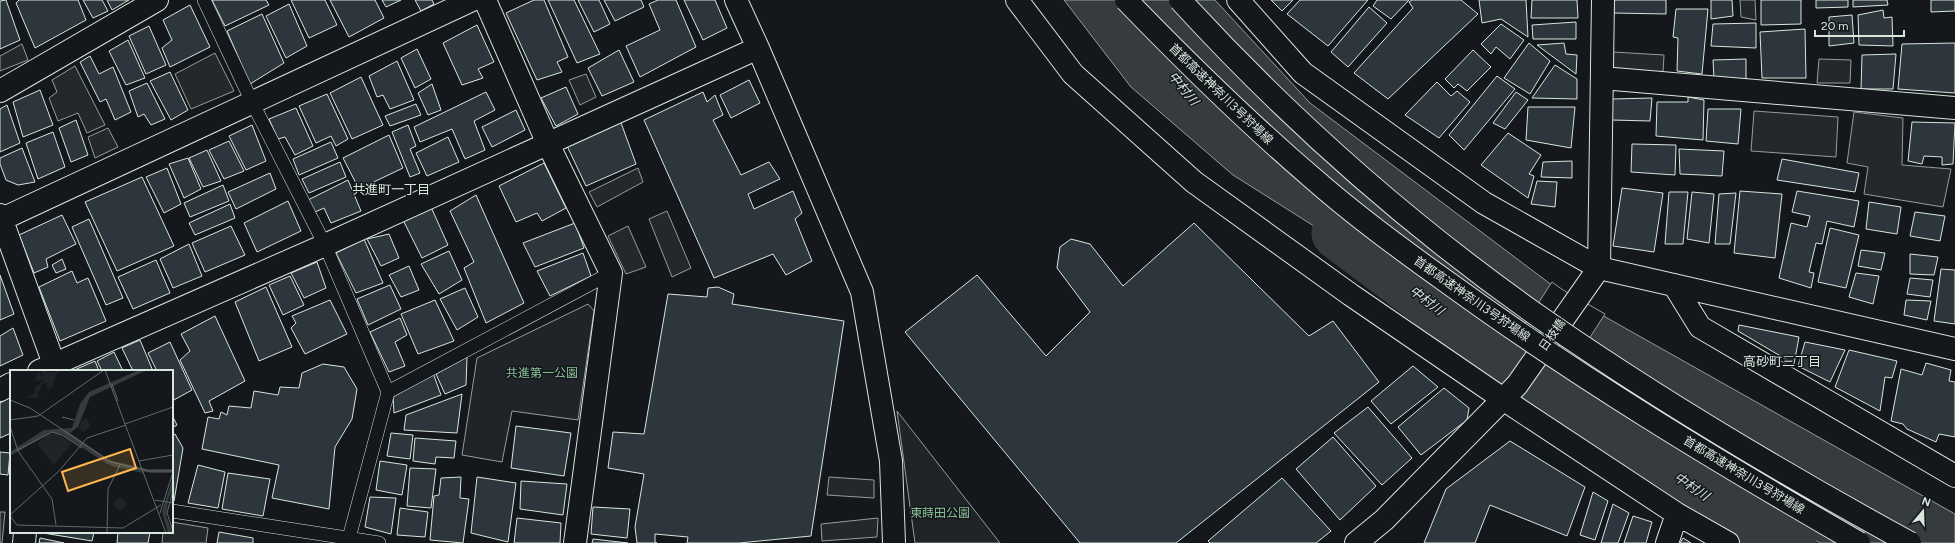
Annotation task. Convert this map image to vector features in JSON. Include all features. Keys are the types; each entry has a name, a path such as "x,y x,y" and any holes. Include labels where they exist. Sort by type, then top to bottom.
{"main road":[{"path":"0,91 157,0"},
{"path":"472,0 0,218 49,369 326,245 758,48"},
{"path":"485,0 548,144 611,273 575,543"},
{"path":"736,0 862,292 891,461 894,543"},
{"path":"1017,0 1073,74 1194,182 1351,295 1510,392 1677,514 1728,543"},
{"name":"首都高速神奈川3号狩場線","path":"1126,0 1196,72 1262,134 1317,183 1397,246 1495,317 1620,401 1746,478 1860,543"},
{"name":"首都高速神奈川3号狩場線","path":"1180,0 1259,84 1360,176 1454,254 1541,318 1639,383 1729,439 1910,543"},
{"path":"1238,0 1303,73 1484,203 1599,268 1955,349"},
{"path":"1599,268 1603,0"},
{"path":"1602,78 1955,108"},
{"name":"日枝橋","path":"1384,520 1510,392 1599,268"},
{"path":"1674,285 1700,327 1955,476"},
{"path":"0,390 10,385"},
{"path":"1667,543 1677,514"},
{"path":"1356,543 1384,520"},
{"path":"1374,543 1384,520"},
{"path":"24,543 25,533"}],"lane":[{"path":"204,0 252,102 326,245 388,392 349,538"},
{"path":"388,392 611,273"},
{"path":"173,511 379,543"}],"green space":[{"name":"共進第一公園","path":"588,304 594,311 578,420 512,411 502,462 462,455 477,358"},
{"name":"東蒔田公園","path":"897,411 1000,543 915,543"}],"shaded area":[{"path":"1740,0 1755,0 1756,20 1741,17"},
{"path":"22,44 28,60 0,71 0,56"},
{"path":"1613,52 1664,55 1663,73 1612,70"},
{"path":"215,53 234,91 191,109 175,74"},
{"path":"1819,59 1851,60 1850,83 1817,83"},
{"path":"75,66 105,125 87,133 78,113 58,121 49,98 57,92 52,80"},
{"path":"586,74 596,97 580,105 569,80"},
{"path":"1754,111 1838,117 1836,157 1751,151"},
{"path":"1854,112 1903,118 1902,165 1951,169 1943,207 1864,194 1868,167 1847,163"},
{"path":"108,128 118,147 95,158 88,137"},
{"path":"638,168 643,182 597,207 589,192"},
{"path":"667,211 691,268 672,277 649,219"},
{"path":"628,226 646,267 626,274 608,236"},
{"path":"829,477 874,480 874,498 827,495"},
{"path":"0,512 5,512 2,543 0,543"},
{"path":"878,518 877,537 822,541 821,524"},
{"path":"173,522 208,528 206,543 162,543 163,533 173,533"}],"water":[{"path":"1064,0 1215,0 1310,103 1561,292 1955,514 1955,543 1820,543 1616,420 1447,310 1233,175 1131,87"}],"pier":[{"path":"1552,282 1605,314 1559,385 1507,351"}],"building":[{"path":"6,0 20,40 0,49 0,1"},
{"path":"19,0 78,0 86,20 35,48 16,3"},
{"path":"83,0 102,0 108,11 93,18"},
{"path":"107,0 129,0 112,10"},
{"path":"212,0 266,0 269,5 225,26"},
{"path":"291,0 325,0 337,25 309,38"},
{"path":"330,0 375,0 384,18 349,37"},
{"path":"382,0 401,0 386,7"},
{"path":"415,0 432,0 434,4 421,11"},
{"path":"534,0 544,0 568,57 557,62 562,72 537,80 506,13"},
{"path":"548,0 574,0 600,54 577,63"},
{"path":"578,0 599,0 610,24 594,32"},
{"path":"604,0 641,0 644,7 615,21"},
{"path":"658,0 676,0 696,47 640,77 626,46 660,30 649,4"},
{"path":"684,0 715,0 727,28 703,40"},
{"path":"1271,0 1293,0 1282,11"},
{"path":"1300,0 1368,0 1328,46 1287,14"},
{"path":"1377,0 1409,0 1391,19 1373,6"},
{"path":"1412,0 1461,0 1478,14 1388,99 1354,73 1413,8 1409,2"},
{"path":"1479,0 1526,0 1528,37 1501,19 1482,23"},
{"path":"1532,0 1577,0 1578,18 1531,18"},
{"path":"1614,0 1666,0 1666,14 1614,13"},
{"path":"1711,0 1732,0 1733,16 1711,19"},
{"path":"1761,0 1801,0 1801,24 1761,25"},
{"path":"1816,0 1848,0 1848,7 1816,8"},
{"path":"1853,0 1887,0 1888,5 1853,7"},
{"path":"1931,0 1955,0 1955,11 1931,12"},
{"path":"289,4 307,46 286,58 266,16"},
{"path":"190,5 210,47 170,67 162,48 172,40 163,20"},
{"path":"1369,7 1387,23 1348,67 1331,52"},
{"path":"1676,9 1708,9 1702,74 1677,71 1678,38 1673,37"},
{"path":"1883,10 1884,18 1892,17 1893,46 1859,45 1858,15"},
{"path":"262,14 284,63 250,84 227,31"},
{"path":"1852,15 1854,43 1829,46 1829,17"},
{"path":"1576,22 1576,39 1533,39 1532,25"},
{"path":"1756,23 1756,48 1711,46 1713,24"},
{"path":"1501,24 1524,40 1510,59 1496,47 1491,54 1481,44"},
{"path":"477,25 494,62 478,69 483,78 462,85 443,43"},
{"path":"149,26 166,65 146,74 129,36"},
{"path":"1805,29 1806,78 1762,78 1760,32"},
{"path":"128,40 145,78 126,85 109,51"},
{"path":"1529,43 1550,61 1530,94 1504,78"},
{"path":"1564,43 1566,54 1577,55 1576,74 1537,45"},
{"path":"1955,43 1955,93 1898,89 1902,44"},
{"path":"417,49 431,79 415,88 401,58"},
{"path":"619,50 634,82 602,96 588,68"},
{"path":"1473,50 1491,67 1467,91 1458,84 1454,88 1445,79"},
{"path":"1896,54 1893,89 1861,89 1862,55"},
{"path":"90,56 99,74 113,67 131,112 115,120 106,99 100,102 80,62"},
{"path":"1746,59 1746,81 1714,79 1713,60"},
{"path":"397,61 414,100 390,109 383,95 377,97 369,76"},
{"path":"1555,65 1577,79 1577,99 1532,98"},
{"path":"170,72 188,110 171,120 150,81"},
{"path":"1497,76 1515,89 1464,150 1449,135"},
{"path":"361,77 383,125 352,139 330,93"},
{"path":"749,80 760,103 731,118 720,95"},
{"path":"1437,82 1451,96 1457,91 1470,102 1439,138 1405,115"},
{"path":"147,83 165,119 151,125 144,114 138,117 129,91"},
{"path":"432,84 441,110 428,115 418,93"},
{"path":"566,87 578,114 556,126 541,98"},
{"path":"40,90 53,125 23,137 13,102"},
{"path":"486,92 495,110 474,121 485,150 465,159 452,129 420,142 414,127"},
{"path":"703,92 707,102 715,95 723,115 713,120 741,175 769,162 780,179 748,194 754,209 793,191 802,213 795,219 812,261 786,275 773,254 714,278 644,120"},
{"path":"1516,92 1528,100 1505,129 1493,123"},
{"path":"327,94 348,139 336,146 331,136 316,143 299,106"},
{"path":"1688,97 1704,100 1703,140 1656,136 1657,102 1688,102"},
{"path":"1652,98 1650,121 1612,120 1612,99"},
{"path":"416,104 421,115 390,126 385,116"},
{"path":"7,105 20,143 0,152 0,109"},
{"path":"1528,107 1575,107 1571,148 1526,140"},
{"path":"296,108 313,146 295,155 285,137 278,139 269,119"},
{"path":"1708,109 1741,109 1738,144 1706,141"},
{"path":"516,110 525,130 492,147 482,127"},
{"path":"76,120 88,155 71,162 59,128"},
{"path":"620,120 636,164 586,186 567,146"},
{"path":"1912,122 1955,123 1953,164 1942,165 1942,157 1924,156 1922,164 1908,161"},
{"path":"252,125 266,161 246,170 229,136"},
{"path":"408,125 416,146 410,149 420,173 410,177 392,132"},
{"path":"53,132 65,167 38,179 26,143"},
{"path":"1508,133 1541,155 1529,174 1534,176 1528,198 1481,165"},
{"path":"389,135 403,168 359,189 343,158"},
{"path":"448,137 459,162 427,176 416,153"},
{"path":"229,141 244,171 224,179 209,150"},
{"path":"331,142 338,158 299,175 293,159"},
{"path":"1632,144 1676,145 1675,175 1631,172"},
{"path":"22,148 35,182 18,185 6,180 0,164 0,158"},
{"path":"1679,149 1724,151 1722,176 1680,174"},
{"path":"207,150 221,181 203,187 189,158"},
{"path":"188,158 201,189 184,198 169,164"},
{"path":"1782,159 1859,173 1855,192 1777,180"},
{"path":"1572,161 1572,178 1541,177 1543,162"},
{"path":"340,162 346,177 309,193 302,179"},
{"path":"544,163 566,208 542,221 537,213 516,222 499,186"},
{"path":"167,168 181,204 164,213 146,177"},
{"path":"270,173 276,189 236,209 228,192"},
{"path":"142,177 174,246 117,271 85,202"},
{"path":"348,180 361,211 331,223 324,208 315,212 308,200"},
{"path":"1537,181 1557,182 1555,207 1531,204"},
{"path":"223,185 229,201 190,217 184,203"},
{"path":"1622,188 1663,193 1654,252 1613,246"},
{"path":"1740,191 1782,194 1775,258 1734,253"},
{"path":"1797,191 1859,201 1854,227 1827,221 1822,244 1816,243 1809,272 1814,273 1811,288 1779,278 1791,223 1807,227 1810,216 1792,212"},
{"path":"1669,192 1688,192 1683,244 1665,244"},
{"path":"1692,192 1714,194 1709,243 1687,239"},
{"path":"1736,193 1730,244 1715,244 1719,194"},
{"path":"476,195 524,303 486,323 464,268 474,262 450,211"},
{"path":"288,201 301,231 257,252 244,223"},
{"path":"1869,202 1901,207 1897,234 1866,229"},
{"path":"230,204 235,218 195,235 189,223"},
{"path":"431,207 448,245 422,258 403,220"},
{"path":"1915,212 1945,216 1940,241 1910,236"},
{"path":"62,215 76,244 46,259 48,267 34,273 19,235"},
{"path":"89,219 123,298 106,305 72,227"},
{"path":"575,223 584,248 535,267 523,243"},
{"path":"1194,223 1309,336 1333,321 1379,382 1176,543 1080,543 905,332 977,275 1046,356 1090,312 1057,268 1060,247 1071,239 1090,244 1123,286"},
{"path":"231,226 245,255 205,272 192,243"},
{"path":"1830,228 1859,235 1846,288 1818,282"},
{"path":"389,234 399,258 381,266 367,239"},
{"path":"364,239 383,283 356,293 336,253"},
{"path":"189,244 202,276 173,288 160,259"},
{"path":"1861,250 1885,253 1881,270 1858,266"},
{"path":"449,251 462,280 439,294 421,264"},
{"path":"583,253 591,276 550,296 537,271"},
{"path":"1910,254 1938,257 1934,275 1910,274"},
{"path":"62,259 66,269 56,273 52,265"},
{"path":"156,260 170,293 133,309 118,277"},
{"path":"317,262 326,288 304,298 291,273"},
{"path":"409,266 419,290 401,297 389,275"},
{"path":"1941,269 1955,270 1955,324 1934,321"},
{"path":"72,271 77,283 88,278 106,321 60,341 39,287"},
{"path":"1856,273 1879,276 1873,304 1849,297"},
{"path":"0,275 14,314 0,320"},
{"path":"290,276 304,305 283,315 269,285"},
{"path":"1910,278 1933,280 1930,297 1907,294"},
{"path":"390,285 401,309 368,325 357,299"},
{"path":"266,287 292,347 259,361 235,302"},
{"path":"718,287 734,294 732,304 844,321 811,536 739,543 687,543 688,537 655,534 655,542 657,543 637,543 635,527 644,474 608,468 613,432 644,434 668,294 707,297 708,288"},
{"path":"465,288 478,317 457,330 440,299"},
{"path":"330,300 347,334 305,354 291,328 296,323 292,316"},
{"path":"435,300 454,341 418,354 401,314"},
{"path":"1906,300 1931,301 1927,320 1904,315"},
{"path":"215,316 245,381 209,401 213,411 205,413 180,360 190,351 181,334"},
{"path":"400,318 407,335 395,342 405,366 389,372 370,332"},
{"path":"1739,325 1799,337 1794,364 1738,331"},
{"path":"13,328 23,355 0,366 0,336"},
{"path":"140,340 153,370 133,370 122,348"},
{"path":"170,342 192,390 173,400 173,370 156,370 148,353"},
{"path":"1805,342 1845,350 1830,382 1798,366"},
{"path":"1849,350 1897,361 1892,378 1885,377 1880,411 1835,387"},
{"path":"114,352 123,370 102,370 97,361"},
{"path":"467,357 466,385 445,394 436,374"},
{"path":"95,361 99,370 74,370"},
{"path":"1926,363 1951,370 1949,381 1955,382 1955,437 1939,434 1936,442 1907,429 1903,424 1891,421 1901,369 1922,375"},
{"path":"323,364 344,367 357,389 352,419 335,447 329,509 272,498 279,465 202,449 208,417 219,419 221,412 227,415 229,406 251,408 254,391 278,395 280,387 299,388 302,373"},
{"path":"1413,366 1438,387 1391,424 1371,401"},
{"path":"433,373 441,395 394,413 393,397"},
{"path":"1444,388 1469,408 1467,420 1421,455 1398,427"},
{"path":"462,394 457,433 404,430 406,415"},
{"path":"10,398 10,433 0,438 0,403"},
{"path":"1368,407 1412,458 1382,485 1334,433"},
{"path":"173,417 177,425 173,427"},
{"path":"516,426 571,433 564,476 511,468"},
{"path":"391,433 413,435 410,459 387,456"},
{"path":"175,434 183,448 174,501 173,501 173,435"},
{"path":"1333,437 1376,486 1340,520 1296,469"},
{"path":"415,438 456,441 454,458 436,457 435,464 413,461"},
{"path":"1510,441 1585,487 1567,536 1490,505 1475,543 1424,543 1446,489"},
{"path":"0,452 10,453 8,475 0,474"},
{"path":"380,461 407,465 402,495 376,490"},
{"path":"198,465 225,472 218,508 188,503"},
{"path":"410,468 436,469 431,508 407,506"},
{"path":"228,473 270,479 263,516 222,509"},
{"path":"461,477 460,498 469,499 463,543 430,540 434,496 439,495 441,478"},
{"path":"477,477 516,483 508,542 471,533"},
{"path":"1282,478 1331,531 1316,543 1210,543 1208,541"},
{"path":"521,481 567,484 563,515 520,509"},
{"path":"1593,492 1608,501 1595,540 1580,535"},
{"path":"370,497 396,498 391,534 365,527"},
{"path":"1613,504 1629,513 1618,543 1601,543"},
{"path":"593,507 630,509 627,538 591,534"},
{"path":"400,508 428,512 425,537 397,535"},
{"path":"1633,516 1652,522 1646,543 1624,543"},
{"path":"517,518 561,523 560,543 514,543"},
{"path":"219,532 253,538 253,543 217,543"},
{"path":"43,533 94,533 92,541"},
{"path":"118,533 150,533 148,543 117,543"},
{"path":"40,538 64,543 39,543"},
{"path":"1683,538 1691,543 1680,543"},
{"path":"593,539 628,543 592,543"}],"waterway":[{"name":"中村川","path":"1338,233 1511,363 1714,501 1790,543"}],"district":[{"name":"共進町一丁目","path":"391,189"},
{"name":"高砂町三丁目","path":"1782,361"}]}
